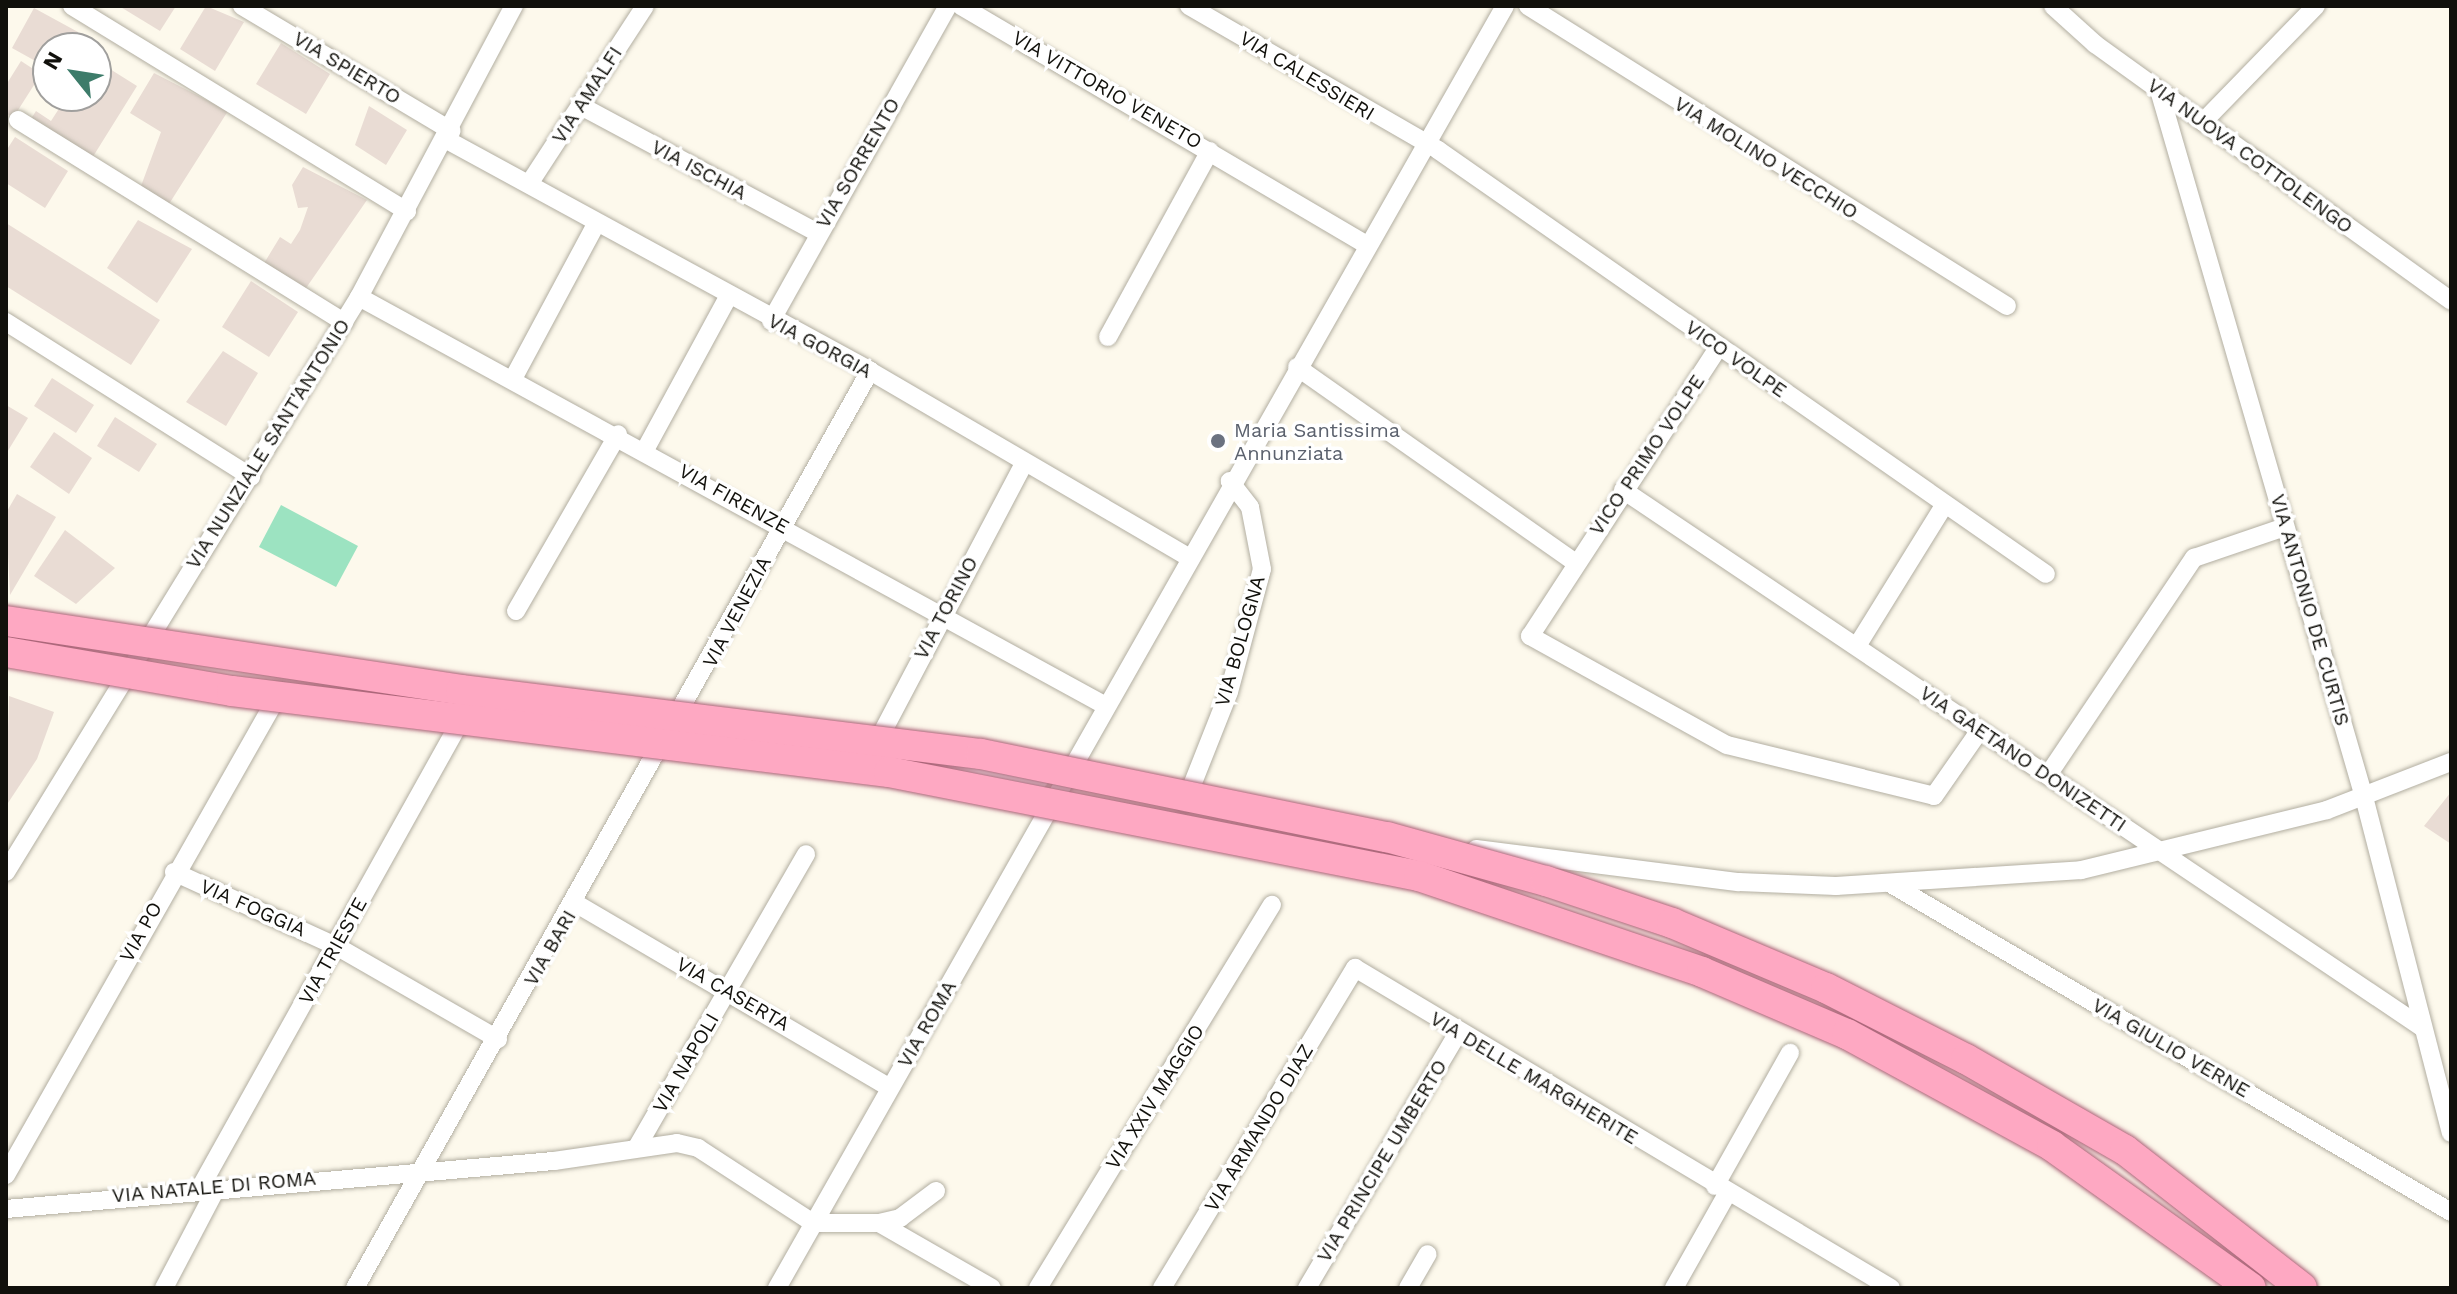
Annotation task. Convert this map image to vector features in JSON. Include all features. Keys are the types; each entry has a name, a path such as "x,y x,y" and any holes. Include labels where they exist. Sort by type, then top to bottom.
{"highway":[{"path":"6,621 461,690 981,754 1372,834 1546,881 1672,923 1812,982 1966,1059 2125,1150 2302,1288"},
{"path":"6,655 232,691 889,772 1419,876 1702,972 1847,1034 2052,1146 2251,1288"}],"street":[{"path":"72,6 407,211"},
{"name":"VIA SPIERTO","path":"242,6 450,135"},
{"name":"VIA NUNZIALE SANT'ANTONIO","path":"6,872 123,675 251,477 359,297 450,135 514,6"},
{"name":"VIA AMALFI","path":"529,184 645,6"},
{"name":"VIA SORRENTO","path":"771,321 948,6"},
{"name":"VIA VITTORIO VENETO","path":"961,6 1368,246"},
{"name":"VIA CALESSIERI","path":"1189,6 1426,146"},
{"name":"VIA ROMA","path":"777,1288 1065,784 1230,481 1505,6"},
{"name":"VIA MOLINO VECCHIO","path":"1528,6 2007,306"},
{"name":"VIA NUOVA COTTOLENGO","path":"2053,6 2159,90 2451,301"},
{"path":"2203,122 2316,6"},
{"name":"VIA ANTONIO DE CURTIS","path":"2159,90 2364,797 2451,1133"},
{"name":"VIA ISCHIA","path":"581,106 818,233"},
{"path":"18,120 344,322"},
{"name":"VIA GORGIA","path":"450,135 596,224 771,321 870,371 1190,558"},
{"name":"VICO VOLPE","path":"1426,146 2046,574"},
{"name":"VIA VITTORIO VENETO","path":"1108,337 1210,151"},
{"path":"514,377 596,224"},
{"name":"VIA FIRENZE","path":"359,297 514,377 1106,706"},
{"path":"645,450 728,297"},
{"path":"6,322 251,477"},
{"name":"VICO PRIMO VOLPE","path":"1718,348 1530,636 1727,745 1934,796 1980,730"},
{"path":"1297,367 1576,563"},
{"name":"VIA VENEZIA","path":"675,726 870,371"},
{"path":"516,611 618,434"},
{"name":"VIA TORINO","path":"871,754 1024,463"},
{"name":"VIA BOLOGNA","path":"1185,803 1229,692 1262,569 1250,507 1230,481"},
{"name":"VIA GAETANO DONIZETTI","path":"1623,490 2423,1028"},
{"path":"1857,646 1945,504"},
{"path":"2048,775 2194,558 2285,527"},
{"path":"6,655 123,675 465,713 675,726 1695,877 1890,883 2081,870 2165,855 2364,797 2430,774 2451,762"},
{"name":"VIA PO","path":"6,1175 174,872 280,692"},
{"name":"VIA TRIESTE","path":"164,1288 208,1187 465,713"},
{"name":"VIA BARI","path":"424,1170 675,726"},
{"name":"VIA NAPOLI","path":"637,1147 806,854"},
{"name":"VIA FOGGIA","path":"174,872 336,946 498,1039"},
{"name":"VIA GIULIO VERNE","path":"1890,883 2451,1212"},
{"name":"VIA CASERTA","path":"575,903 890,1088"},
{"name":"VIA XXIV MAGGIO","path":"1038,1288 1272,905"},
{"name":"VIA DELLE MARGHERITE","path":"1355,968 1457,1034 1891,1288"},
{"name":"VIA ARMANDO DIAZ","path":"1162,1288 1355,968"},
{"name":"VIA PRINCIPE UMBERTO","path":"1307,1288 1457,1034"},
{"path":"1674,1288 1790,1053"},
{"name":"VIA NATALE DI ROMA","path":"6,1209 637,1147 698,1148 813,1223"},
{"path":"355,1288 424,1170"},
{"path":"813,1223 879,1223 900,1218 936,1191"},
{"path":"879,1223 992,1288"},
{"path":"1408,1288 1428,1254"}],"green space":[{"path":"281,505 358,546 336,587 259,547"}],"building":[{"path":"119,6 176,6 160,31"},
{"path":"206,6 244,22 215,71 180,49"},
{"path":"34,8 78,32 32,32 32,59 12,48"},
{"path":"281,43 330,74 306,114 256,84"},
{"path":"21,61 32,68 32,88 13,118 6,113 6,85"},
{"path":"112,70 137,86 89,163 27,125 35,112 51,121 57,112 112,112"},
{"path":"154,73 228,111 169,204 141,186 161,132 130,113"},
{"path":"369,106 407,130 386,165 355,145"},
{"path":"15,137 68,171 45,208 6,183 6,151"},
{"path":"303,167 367,200 304,291 263,265 280,237 291,244 300,230 308,207 298,208 292,185"},
{"path":"138,220 192,249 157,303 107,268"},
{"path":"6,223 160,320 131,365 6,286"},
{"path":"251,281 298,312 269,357 222,327"},
{"path":"223,351 258,373 226,426 186,402"},
{"path":"52,378 94,405 76,433 34,406"},
{"path":"6,405 28,418 6,454"},
{"path":"115,417 157,444 139,472 97,446"},
{"path":"54,432 92,458 69,494 30,467"},
{"path":"17,494 56,517 10,595 6,513"},
{"path":"65,530 115,568 76,604 34,576"},
{"path":"9,696 54,712 37,759 6,806"},
{"path":"2451,792 2451,844 2424,826"}],"place":[{"name":"Maria Santissima Annunziata","path":"1218,441"}]}
